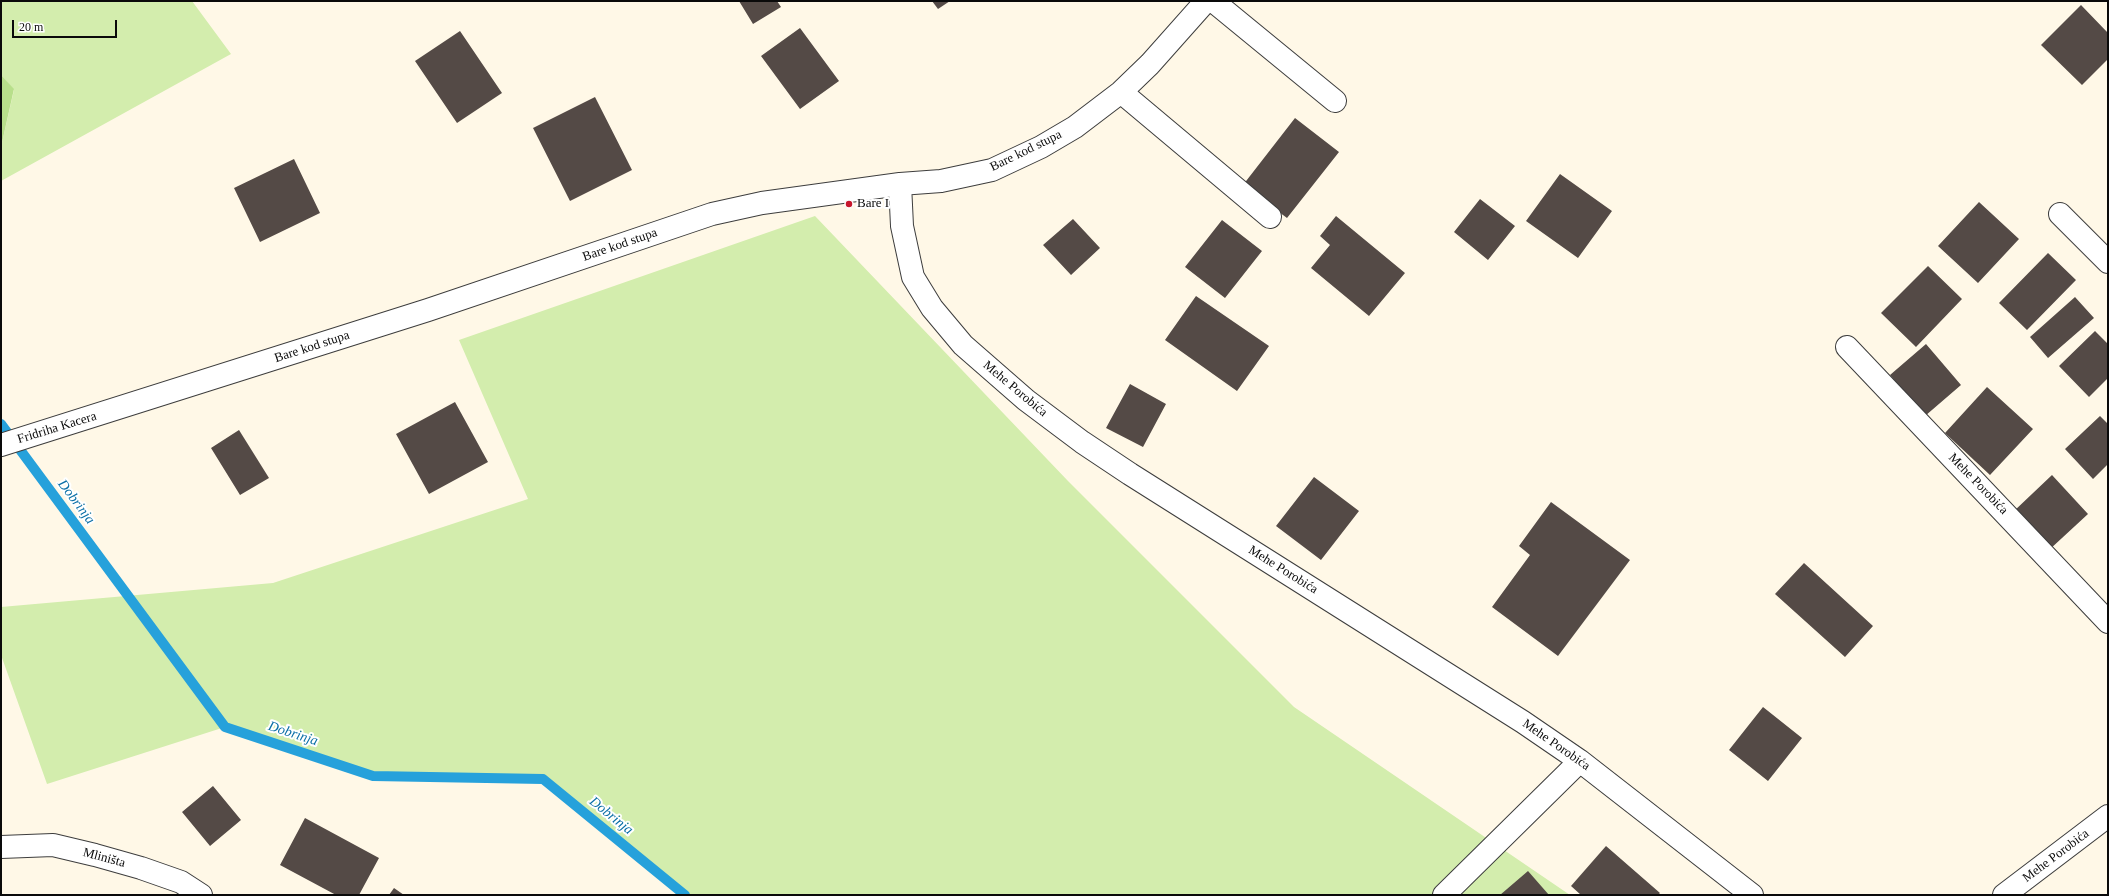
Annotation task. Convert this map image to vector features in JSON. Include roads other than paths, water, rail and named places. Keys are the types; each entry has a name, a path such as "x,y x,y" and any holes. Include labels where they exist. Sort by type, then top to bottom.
{"street":[{"name":"Bare kod stupa","path":"114,410 428,310 712,214 738,207 900,184 941,181 992,170 1041,147 1075,127 1121,92 1150,64 1206,1"},
{"path":"1213,1 1335,101"},
{"path":"1121,92 1270,217"},
{"name":"Mehe Porobića","path":"900,184 902,226 913,277 932,308 963,345 1026,400 1082,442 1130,474 1504,709 1580,761 1752,895"},
{"path":"2060,214 2108,262"},
{"name":"Mehe Porobića","path":"1847,347 2108,622"},
{"name":"Fridriha Kacera","path":"1,445 114,410"},
{"path":"1444,895 1580,761"},
{"name":"Mehe Porobića","path":"2004,895 2108,816"},
{"name":"Mliništa","path":"1,847 53,845 74,850 141,868 175,880 201,895"}],"waterway":[{"name":"Dobrinja","path":"1,424 225,727 373,776 543,779 685,895"}],"place":[{"name":"Bare I","path":"849,204"}]}
